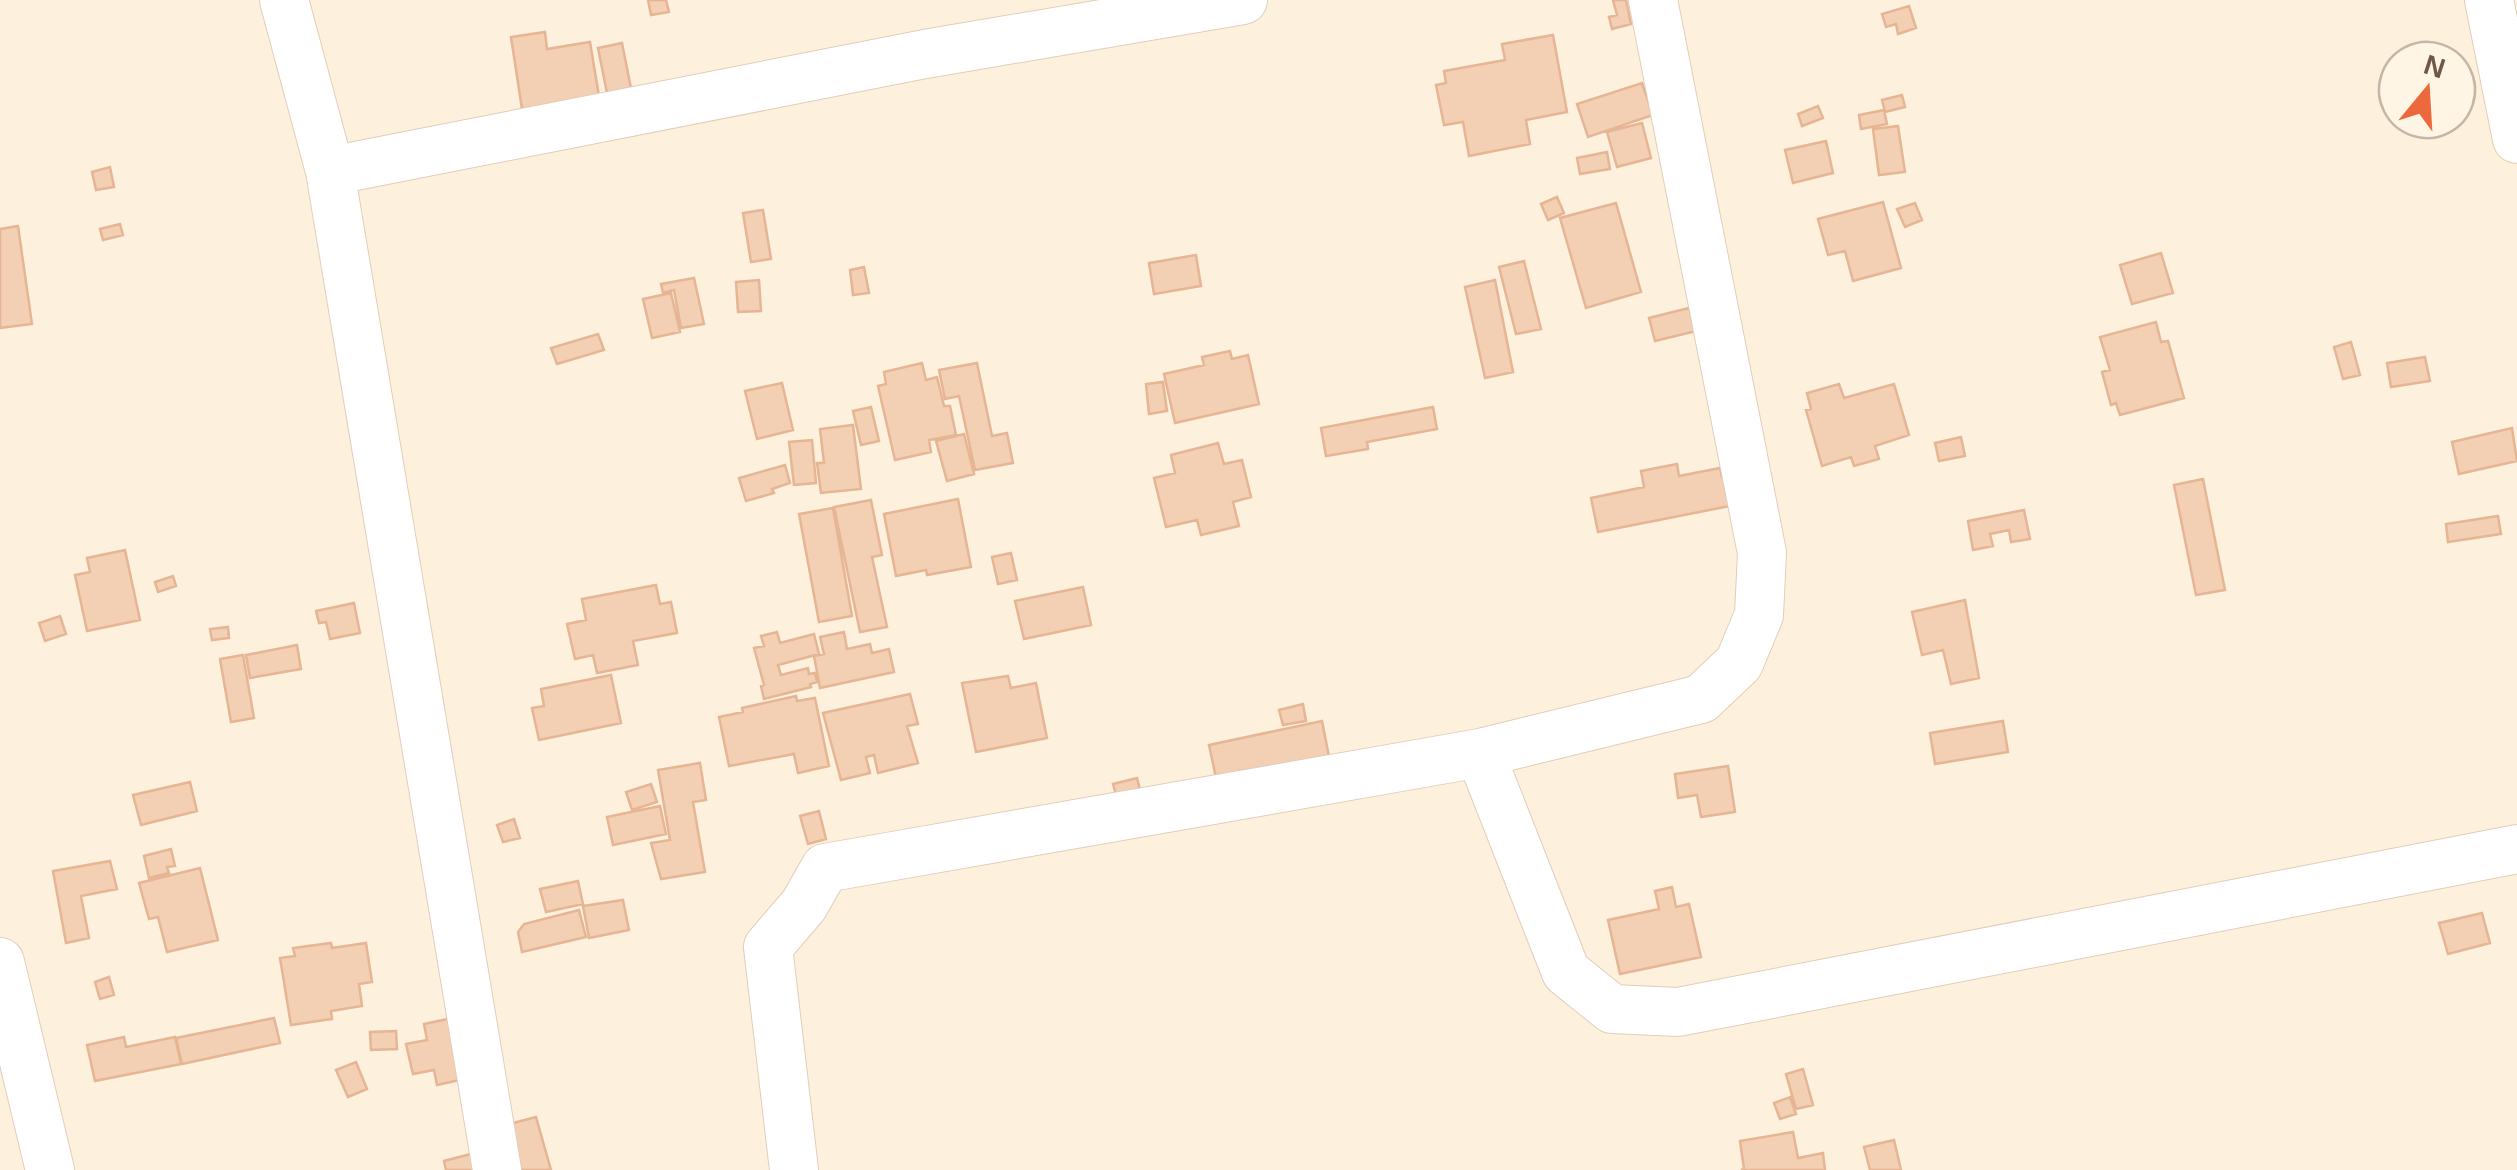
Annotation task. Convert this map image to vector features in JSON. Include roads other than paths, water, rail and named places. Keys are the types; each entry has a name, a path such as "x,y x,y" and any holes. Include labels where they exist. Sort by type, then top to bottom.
{"street":[{"path":"284,0 330,171 497,1170"},
{"path":"330,171 925,54 1244,0"},
{"path":"786,1169 768,947 804,904 825,868 1480,753 1701,699 1740,664 1758,615 1762,553 1653,0"},
{"path":"2489,0 2517,139"},
{"path":"1480,753 1566,972 1612,1009 1678,1012 2517,850"},
{"path":"1,976 50,1170"}]}
